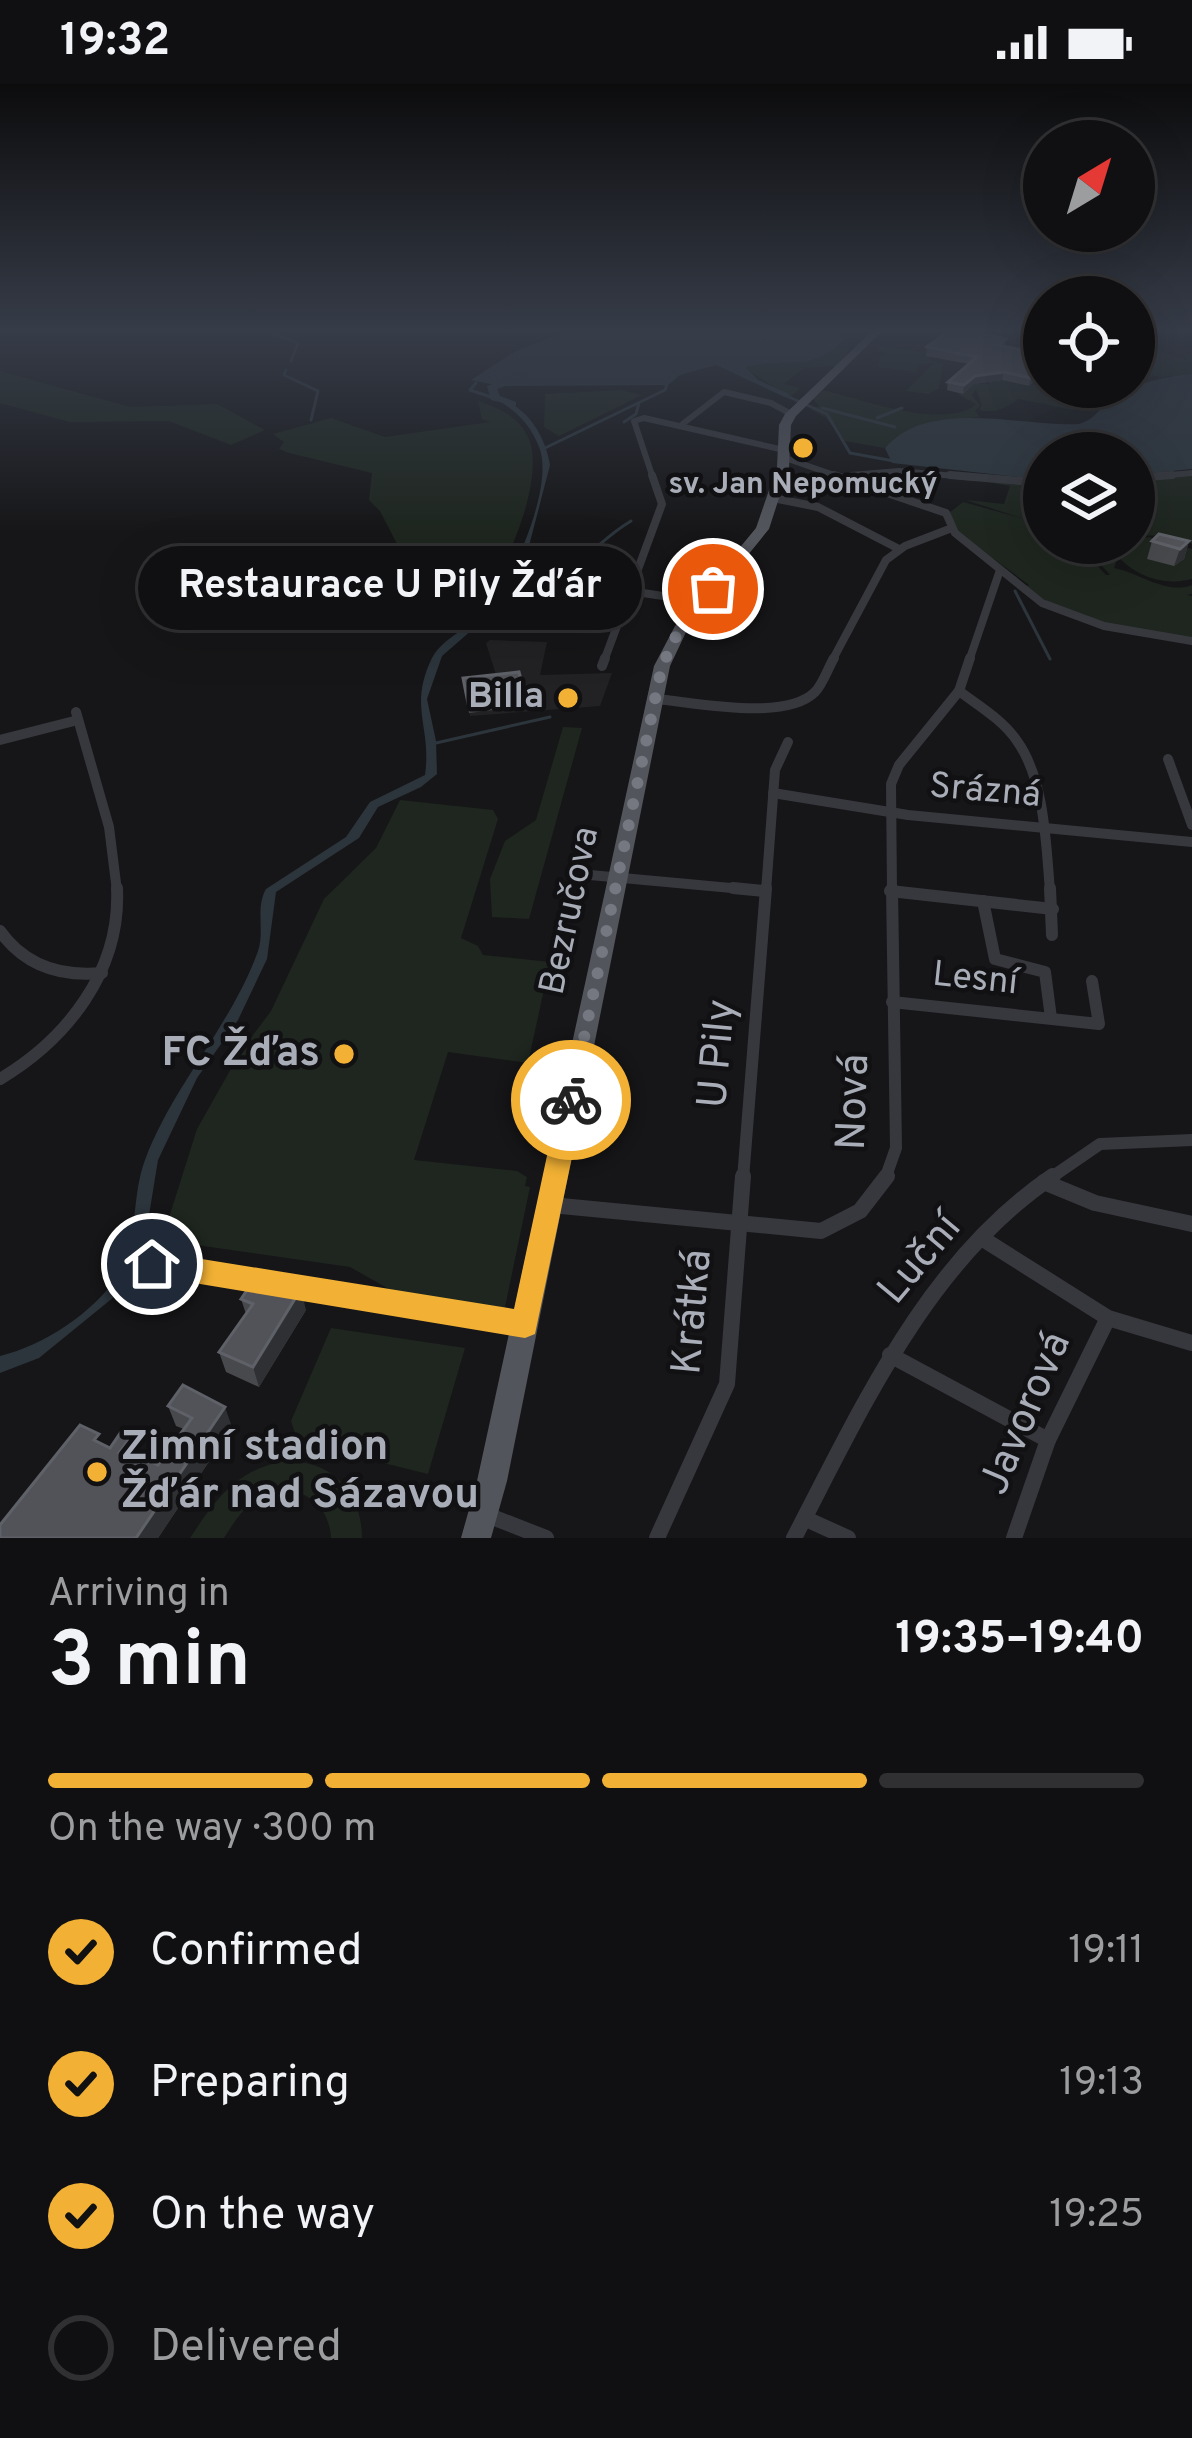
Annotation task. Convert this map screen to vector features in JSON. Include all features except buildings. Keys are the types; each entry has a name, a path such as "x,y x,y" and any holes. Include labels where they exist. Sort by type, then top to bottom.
{"main road":[{"path":"796,411 809,398"},
{"name":"Bezručova","path":"480,1526 655,699 673,640 758,536 796,411"}],"street":[{"path":"680,426 712,398"},
{"path":"750,398 796,411"},
{"path":"602,666 662,504 633,423 644,418 784,454 946,513 952,528 1061,614 1118,629 1192,640"},
{"path":"847,476 904,468 981,482 1023,483"},
{"path":"1155,476 1192,472"},
{"path":"773,498 818,507 899,549"},
{"path":"655,699 781,707 806,700 816,691 884,564 899,549 952,528"},
{"path":"888,811 896,769 958,691 1000,569"},
{"path":"630,591 703,602"},
{"name":"Lesní","path":"958,691 1018,742 1029,766 1053,908 1052,934"},
{"path":"0,740 78,716 116,866 114,923 101,973 70,1025 35,1058 0,1079"},
{"name":"U Pily","path":"739,1222 775,770 788,742"},
{"path":"1168,759 1192,825"},
{"name":"Srázná","path":"773,793 888,811 1192,842"},
{"name":"Nová","path":"550,1205 806,1232 847,1221 882,1185 896,1148 888,811"},
{"path":"590,875 765,891"},
{"path":"890,891 1053,908"},
{"name":"Lesní","path":"983,901 990,953 1000,963 1045,971 1051,1018"},
{"path":"0,931 10,947 37,965 73,975 101,973"},
{"name":"Lesní","path":"892,1002 1100,1024 1092,981"},
{"name":"Luční","path":"794,1538 890,1355 937,1290 983,1239 1044,1182 1100,1144 1192,1140"},
{"path":"1044,1182 1094,1204 1192,1224"},
{"name":"Krátká","path":"657,1538 727,1384 739,1222"},
{"path":"983,1239 1108,1318 1192,1343"},
{"path":"152,1264 525,1324"},
{"name":"Javorová","path":"1014,1538 1048,1440 1108,1318"},
{"path":"890,1355 1048,1440"},
{"path":"806,1519 848,1538"},
{"path":"480,1526 546,1538"}],"shaded area":[{"path":"0,398 97,398 130,407 217,404 265,430 231,445 169,421 70,422 0,403"},
{"path":"494,398 513,405 531,421 550,465 523,569 496,609 442,656 427,699 437,774 378,807 359,838 276,892 267,959 238,1020 197,1078 158,1160 143,1252 125,1288 39,1358 0,1373 0,1356 66,1326 118,1275 129,1247 145,1160 171,1106 247,978 260,943 266,889 346,837 370,802 425,775 421,704 432,658 497,596 519,555 536,507 542,464 539,447 506,405"},
{"path":"545,398 636,398 559,436 544,427"},
{"path":"812,398 854,398 924,414 962,412 976,404 965,398 974,398 980,406 975,411 980,417 936,421 884,448 845,441 826,418 810,409 819,406"},
{"path":"979,398 1023,398 1000,409 979,410"},
{"path":"1155,398 1192,398 1192,469 1155,473 1155,432 1023,432 1023,478 892,463 885,448 903,432 951,419 1079,424 1102,408 1155,408"},
{"path":"478,401 508,414 525,431 533,459 531,485 513,544 483,599 449,631 432,632 405,619 411,571 380,511 369,500 372,473 289,453 279,449 284,442 273,434 331,418 385,437 490,422 482,419"},
{"path":"1192,473 1192,544 1155,535 1155,477"},
{"path":"988,482 1023,483 1023,519 966,500 1004,504 1010,486"},
{"path":"963,502 1023,519 1023,564 1096,564 1110,575 1100,564 1115,564 1114,568 1163,585 1192,585 1192,594 1187,595 1192,596 1192,639 1126,628 1043,599 960,534 949,513"},
{"path":"1155,539 1192,549 1192,579 1149,577 1127,564 1155,564"},
{"path":"547,642 540,675 612,673 600,706 470,716 463,683 497,678 486,643"},
{"path":"563,727 582,728 529,919 492,917 490,879 505,841 536,820"},
{"name":"FC Žďas","path":"400,800 493,810 498,819 461,938 478,946 483,955 550,962 528,1063 448,1052 414,1160 517,1171 527,1177 525,1186 530,1187 504,1312 396,1293 350,1267 196,1245 187,1261 162,1256 166,1227 197,1129 241,1051 271,1011 324,899 376,848"},
{"path":"331,1328 465,1348 428,1474 298,1442 291,1421"},
{"path":"285,1461 317,1466 341,1482 357,1506 362,1538 331,1538 329,1524 315,1502 281,1491 250,1505 224,1538 190,1538 218,1499 240,1479"}],"waterway":[{"path":"311,420 316,398"},
{"path":"495,398 512,404"},
{"path":"545,448 649,398"},
{"path":"791,398 827,414 850,453 894,461"},
{"path":"624,422 636,414 639,403"},
{"path":"822,408 895,427"},
{"path":"877,418 902,408"},
{"path":"473,627 499,622 541,601 631,521"},
{"path":"1015,591 1050,659"},
{"path":"436,743 550,717"}],"way so far":[{"path":"571,1100 662,666 680,628 713,589"}],"place":[{"name":"sv. Jan Nepomucký","path":"803,448"},
{"name":"Restaurace U Pily Žďár","path":"713,589"},
{"name":"Billa","path":"568,698"},
{"name":"FC Žďas","path":"344,1054"},
{"name":"Zimní stadion Žďár nad Sázavou","path":"97,1472"}],"route":[{"path":"152,1264 525,1324 571,1100"}]}
